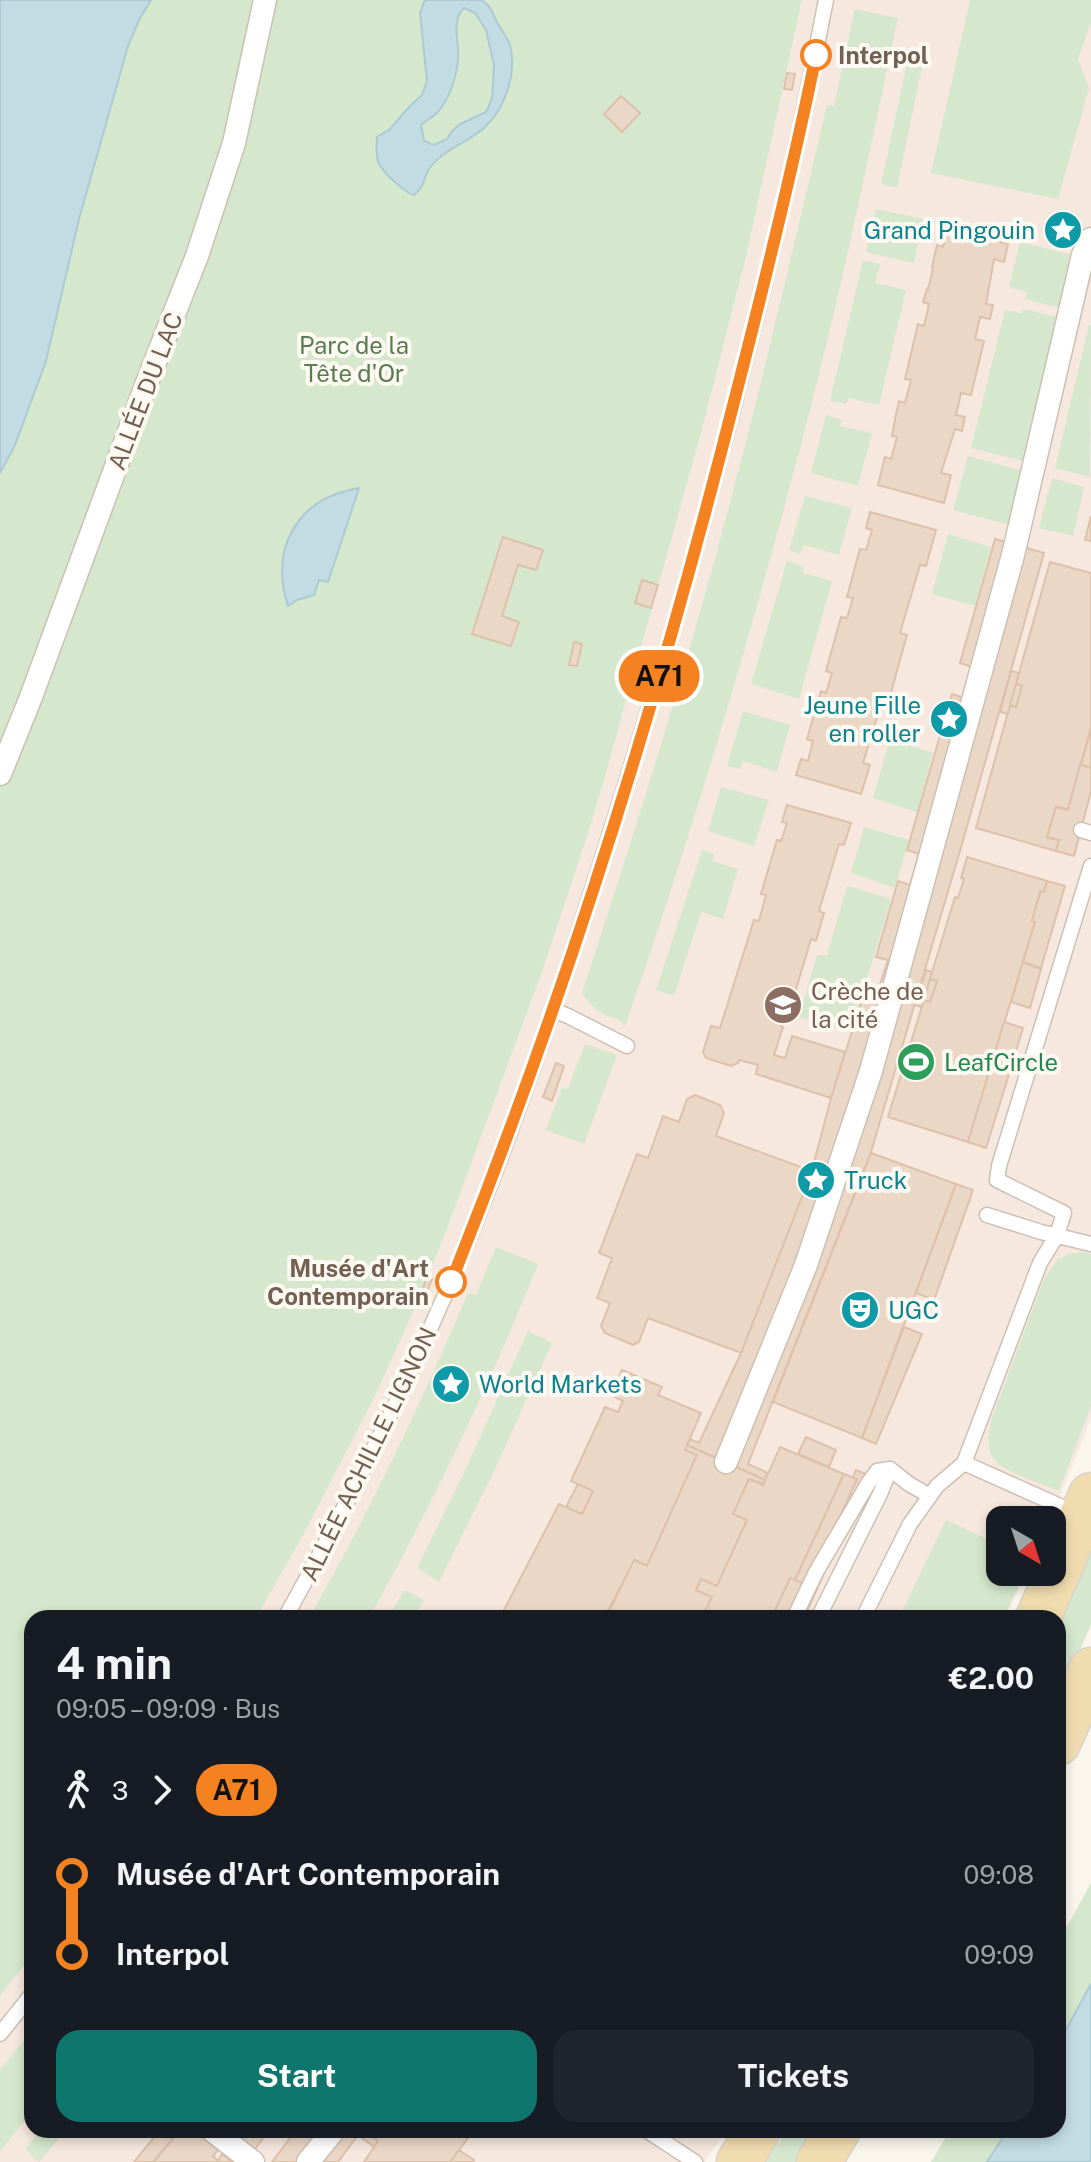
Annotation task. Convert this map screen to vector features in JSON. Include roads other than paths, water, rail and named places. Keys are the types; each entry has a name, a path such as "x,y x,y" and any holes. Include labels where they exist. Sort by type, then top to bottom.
{"main road":[{"path":"1041,1610 1086,1507"},
{"path":"1066,1725 1091,1670"},
{"path":"739,2162 753,2138"},
{"path":"819,2162 833,2138"}],"street":[{"name":"ALLÉE DU LAC","path":"0,774 197,256 234,143 265,0"},
{"path":"726,1462 806,1265 871,1071 1013,555 1083,255 1091,239"},
{"path":"222,2138 253,2162"},
{"path":"308,2162 328,2138"}],"lane":[{"name":"ALLÉE ACHILLE LIGNON","path":"289,1610 397,1401 450,1283 485,1198 553,1010 647,718 700,538 763,289 826,0"},
{"path":"867,1610 910,1524 937,1486 964,1463 1040,1263 1057,1235 1064,1213 997,1180 1091,866"},
{"path":"553,1010 627,1046"},
{"path":"987,1215 1091,1244"},
{"path":"964,1463 1060,1506 1086,1507"},
{"path":"798,1610 816,1572 877,1471 890,1469 930,1496"},
{"path":"822,1610 890,1469"},
{"path":"0,2034 24,2004"},
{"path":"657,2138 690,2161"}],"water":[{"path":"0,0 151,0 128,46 79,219 46,361 15,445 0,473"},
{"path":"425,0 484,2 509,42 512,66 508,88 494,117 480,131 435,162 414,195 400,187 382,168 378,161 377,137 390,129 422,95 427,81 420,13","holes":["464,8 475,13 486,30 494,65 492,99 486,112 460,124 447,139 434,145 424,141 421,125 437,113 452,88 458,53 457,19"]},
{"path":"359,488 328,582 319,580 314,595 288,606 282,564 294,529 305,514 320,502"},
{"path":"1091,1984 1091,2162 987,2162 1003,2138 1066,2138 1066,2029"}],"place":[{"name":"Interpol","path":"816,55"},
{"name":"Grand Pingouin","path":"1063,230"},
{"name":"Jeune Fille en roller","path":"949,719"},
{"name":"Crèche de la cité","path":"783,1005"},
{"name":"LeafCircle","path":"916,1062"},
{"name":"Truck","path":"816,1180"},
{"name":"Musée d'Art Contemporain","path":"451,1282"},
{"name":"UGC","path":"860,1310"},
{"name":"World Markets","path":"451,1384"}],"park label":[{"name":"Parc de la Tête d'Or","path":"354,359"}]}
